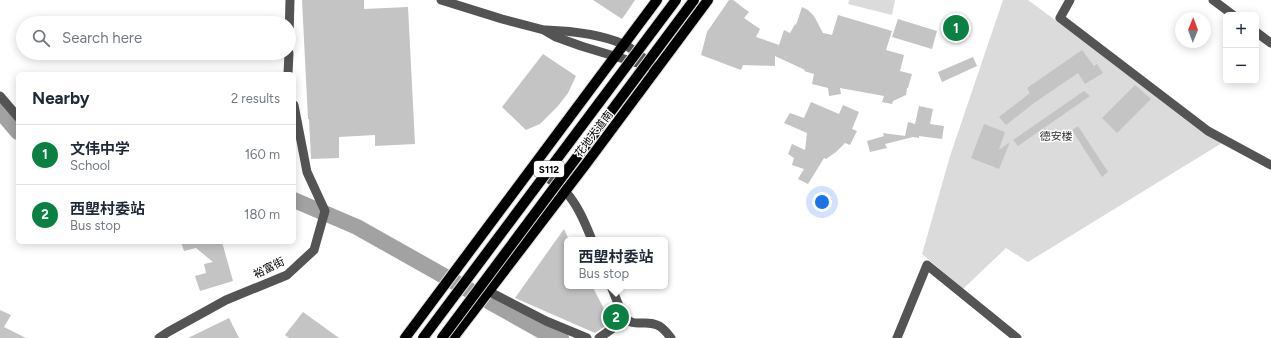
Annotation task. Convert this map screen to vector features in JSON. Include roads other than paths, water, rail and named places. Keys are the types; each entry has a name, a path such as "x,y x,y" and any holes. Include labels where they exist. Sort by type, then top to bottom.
{"main road":[{"path":"405,338 657,0"},
{"name":"花地大道南","path":"423,338 676,0"},
{"name":"花地大道南","path":"442,338 694,0"},
{"name":"花地大道南","path":"453,338 708,0"}],"street":[{"path":"290,0 290,16"},
{"path":"441,0 544,30 575,32 624,44 657,69"},
{"path":"1070,0 1060,18 1208,131 1271,165"},
{"path":"1213,0 1229,12"},
{"path":"544,30 568,42 657,69"},
{"path":"1259,34 1271,44"},
{"path":"288,72 289,60"},
{"path":"0,96 16,115"},
{"name":"裕富街","path":"160,338 168,332 226,300 287,275 314,250 325,211 307,172 296,115"},
{"path":"533,167 565,191 578,208 591,237"},
{"path":"897,338 928,265 1017,338"},
{"path":"612,289 623,316 626,319 634,323 652,323 657,325 671,338"},
{"path":"488,291 546,321 587,338"},
{"path":"599,338 626,319"}],"waterway":[{"path":"0,111 16,130"},
{"path":"296,201 357,227 476,294"},
{"path":"490,302 540,330 561,338"}],"place":[{"name":"文伟中学","path":"956,28"},
{"name":"西塱村委站","path":"616,317"}],"park label":[{"name":"德安楼","path":"1056,136"}]}
